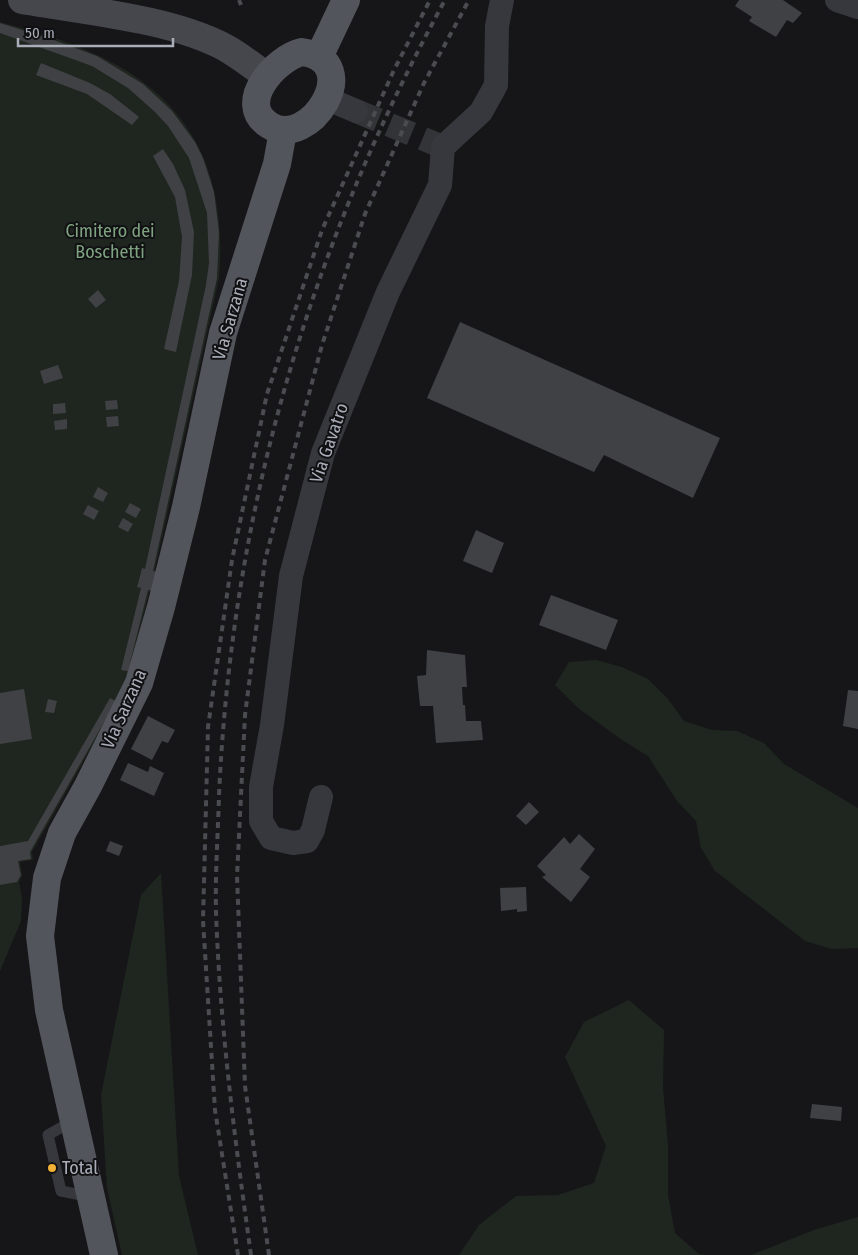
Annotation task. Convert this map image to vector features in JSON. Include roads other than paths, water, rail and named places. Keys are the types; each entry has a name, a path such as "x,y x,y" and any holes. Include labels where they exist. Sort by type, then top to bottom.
{"main road":[{"path":"319,57 346,0"},
{"path":"302,52 319,57 327,65 332,75 332,88 328,99 303,126 294,130 283,131 264,122 256,107 257,91 267,76 290,55 302,52"},
{"name":"Via Sarzana","path":"104,1255 49,1010 40,936 47,878 62,833 88,786 139,683 161,607 186,507 224,333 278,164 283,131"}],"street":[{"path":"22,0 144,21 191,34 226,48 267,76"},
{"name":"Via Gavatro","path":"321,797 313,830 307,841 293,843 271,838 260,820 261,787 272,725 291,576 323,453 388,292 440,185 443,148 481,112 496,85 497,26 502,0"},
{"path":"837,0 858,7"},
{"path":"328,99 356,111"}],"tunnel":[{"path":"356,111 443,147"}],"railway":[{"path":"239,0 241,5"},
{"path":"238,1255 215,1110 203,921 208,727 232,560 267,394 322,230 394,70 430,0"},
{"path":"251,1255 225,1041 216,912 219,795 227,690 241,586 260,484 286,384 317,286 354,189 397,94 445,0"},
{"path":"269,1255 245,1086 237,876 245,715 265,560 322,345 365,214 424,83 469,0"}],"place":[{"name":"Total","path":"52,1168"}],"park label":[{"name":"Cimitero dei Boschetti","path":"110,241"}]}
